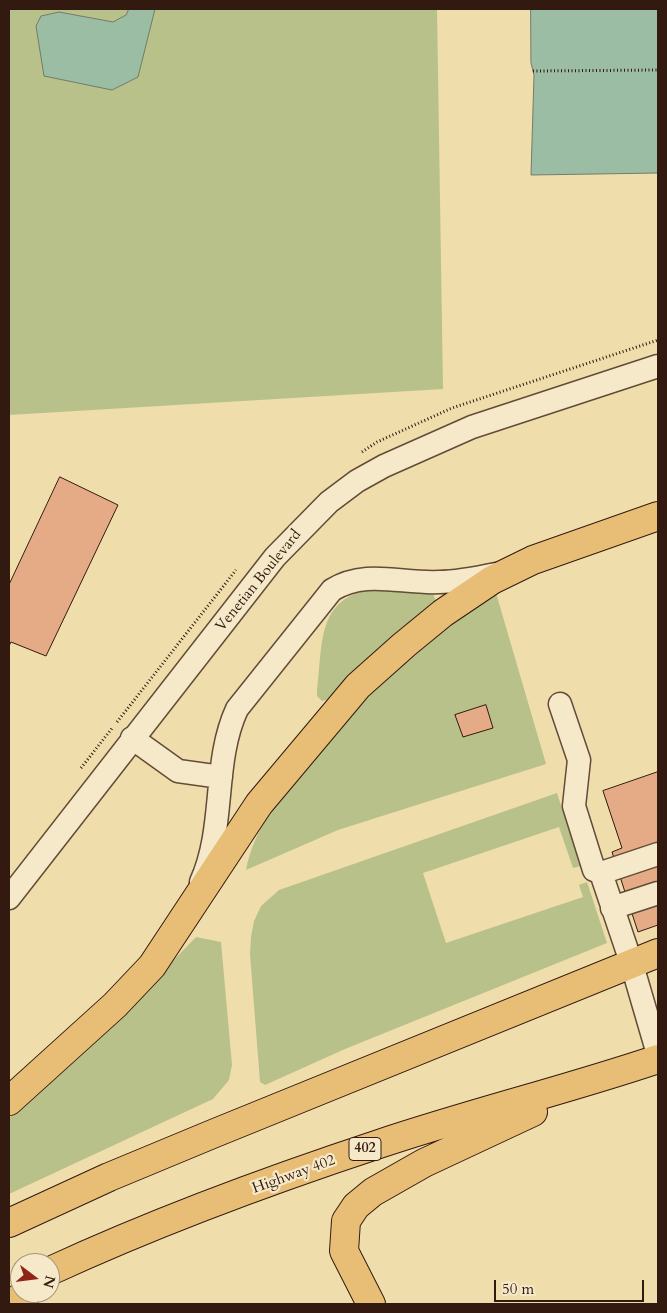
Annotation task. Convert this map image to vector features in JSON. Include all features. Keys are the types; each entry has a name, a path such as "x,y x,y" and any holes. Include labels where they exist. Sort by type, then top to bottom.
{"highway":[{"path":"9,1101 101,1018 146,973 259,804 358,686 443,613 492,580 533,560 658,516"},
{"path":"9,1223 109,1177 215,1132 497,1017 658,954"},
{"name":"Highway 402","path":"60,1266 210,1206 380,1144 583,1084 658,1059"},
{"path":"371,1304 344,1251 346,1221 356,1206 373,1192 424,1163 520,1120 583,1084"},
{"path":"60,1270 78,1258"}],"street":[{"name":"Venetian Boulevard","path":"9,898 275,557 316,513 357,481 411,453 472,427 658,366"},
{"path":"186,914 204,874 216,830 228,728 238,709 332,590 344,583 360,579 379,578 437,583 468,580 512,571"},
{"path":"560,704 579,760 574,806 594,870 601,873 658,854"},
{"path":"132,738 178,771 221,777"},
{"path":"601,873 632,965 658,1054"},
{"path":"612,908 658,893"}],"path":[{"path":"533,71 658,70"}],"shaded area":[{"path":"9,9 437,9 443,389 9,415"},
{"path":"129,9 155,9 138,77 112,90 44,76 36,26 41,16 59,12 113,22 126,15"},
{"path":"531,9 658,9 658,173 531,175 534,75 531,63"},
{"path":"373,589 433,593 436,602 330,699 322,701 317,696 317,691 322,640 326,626 332,613 341,602 354,594"},
{"path":"496,593 546,764 338,830 246,870 261,827 277,803 327,742 394,672 443,630"},
{"path":"557,793 581,866 573,868 559,827 423,873 446,943 583,897 579,885 587,882 607,943 345,1049 265,1085 260,1082 250,954 254,921 261,906 279,890"},
{"path":"196,937 221,942 232,1065 229,1080 213,1099 9,1194 9,1118 108,1028"}],"building":[{"path":"60,477 118,505 46,656 11,642 9,646 9,585"},
{"path":"486,705 493,728 463,737 455,715"},
{"path":"658,772 658,925 638,932 612,852 622,848 603,791"}]}
